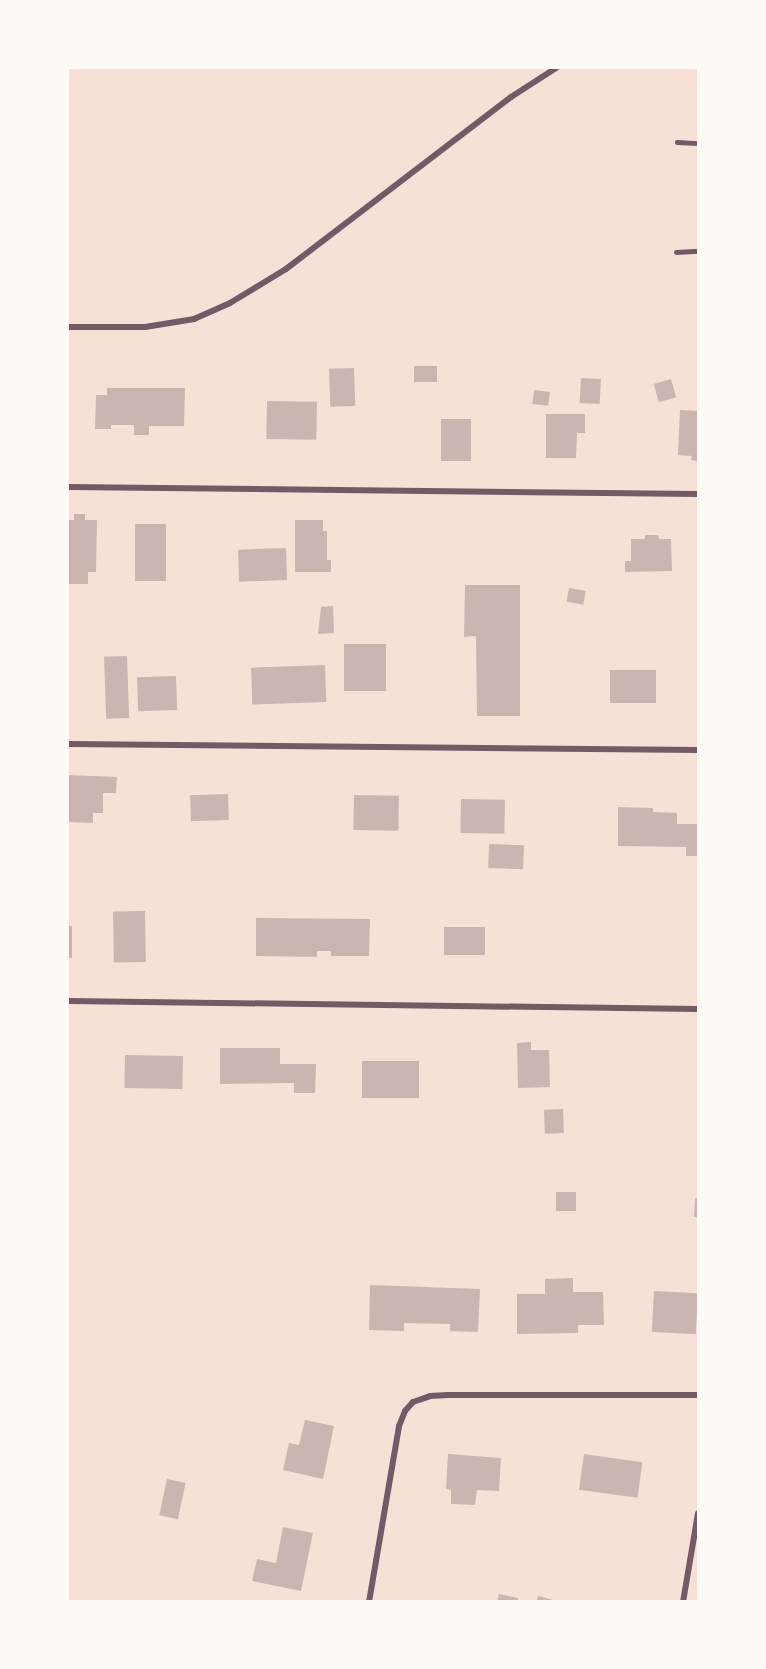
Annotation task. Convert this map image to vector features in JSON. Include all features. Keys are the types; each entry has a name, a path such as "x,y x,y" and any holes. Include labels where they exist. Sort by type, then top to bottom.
{"street":[{"path":"68,327 145,327 194,320 230,303 286,269 511,97 556,68"},
{"path":"68,487 699,494"},
{"path":"68,744 699,750"},
{"path":"68,1001 699,1009"},
{"path":"369,1602 399,1426 411,1404 430,1396 699,1395"},
{"path":"683,1602 699,1513"}],"lane":[{"path":"677,142 699,143"},
{"path":"676,252 699,251"}],"building":[{"path":"414,366 437,366 437,382 414,382"},
{"path":"354,368 355,406 330,407 329,369"},
{"path":"581,378 601,379 600,404 580,403"},
{"path":"671,379 676,397 659,402 654,384"},
{"path":"107,388 185,388 184,426 149,426 149,435 134,435 134,425 111,425 111,429 95,429 96,395 107,395"},
{"path":"534,390 550,392 548,406 532,404"},
{"path":"267,401 317,402 316,440 266,439"},
{"path":"680,410 698,411 698,461 691,460 692,456 678,455"},
{"path":"546,414 585,414 585,433 577,433 576,458 546,458"},
{"path":"441,419 471,419 471,461 441,461"},
{"path":"74,514 85,514 85,520 97,520 96,572 88,572 88,584 68,584 68,520 74,520"},
{"path":"295,520 323,520 323,531 327,531 327,560 331,560 331,572 295,572"},
{"path":"135,524 166,524 166,581 135,581"},
{"path":"645,535 658,535 659,539 671,539 672,571 625,572 625,561 631,561 631,539 645,539"},
{"path":"286,548 287,580 239,582 238,550"},
{"path":"465,585 520,585 520,716 477,716 476,636 464,637"},
{"path":"569,588 586,591 583,605 567,602"},
{"path":"333,606 334,633 318,634 321,607"},
{"path":"344,644 386,644 386,691 344,691"},
{"path":"127,656 129,718 106,719 104,657"},
{"path":"325,665 326,702 252,705 251,668"},
{"path":"610,670 656,670 656,703 610,703"},
{"path":"176,676 177,710 138,711 137,677"},
{"path":"68,775 117,777 116,793 103,793 103,813 93,813 93,823 68,822"},
{"path":"228,794 229,820 191,821 190,795"},
{"path":"354,795 399,796 398,831 353,830"},
{"path":"461,799 505,800 504,834 460,833"},
{"path":"618,807 653,808 653,812 677,813 677,824 698,824 698,856 686,856 686,847 618,846"},
{"path":"489,844 524,845 523,869 488,868"},
{"path":"145,911 146,962 114,963 113,912"},
{"path":"256,918 370,919 369,956 331,956 331,951 317,951 317,957 256,956"},
{"path":"68,926 72,926 72,958 68,958"},
{"path":"444,927 485,927 485,955 444,955"},
{"path":"531,1042 531,1050 549,1050 550,1087 518,1088 517,1043"},
{"path":"220,1048 280,1048 280,1064 316,1064 315,1093 294,1093 294,1083 220,1084"},
{"path":"125,1055 183,1056 182,1089 124,1088"},
{"path":"362,1061 419,1061 419,1098 362,1098"},
{"path":"563,1109 564,1133 545,1134 544,1110"},
{"path":"556,1192 576,1192 576,1211 556,1211"},
{"path":"695,1198 698,1199 698,1217 694,1217"},
{"path":"573,1278 573,1292 603,1292 604,1325 578,1325 578,1333 517,1334 517,1294 545,1294 545,1279"},
{"path":"370,1285 480,1289 478,1332 450,1331 450,1324 404,1323 404,1331 369,1330"},
{"path":"654,1291 698,1293 696,1334 652,1332"},
{"path":"305,1420 334,1426 323,1479 283,1470 289,1443 299,1445"},
{"path":"448,1454 501,1458 499,1491 477,1490 475,1505 451,1504 451,1490 446,1489"},
{"path":"584,1454 642,1462 637,1498 579,1490"},
{"path":"167,1479 186,1483 178,1519 159,1515"},
{"path":"283,1527 313,1533 301,1591 252,1581 257,1559 276,1563"},
{"path":"499,1594 518,1598 518,1602 497,1602"},
{"path":"538,1596 556,1601 556,1602 537,1602"}]}
